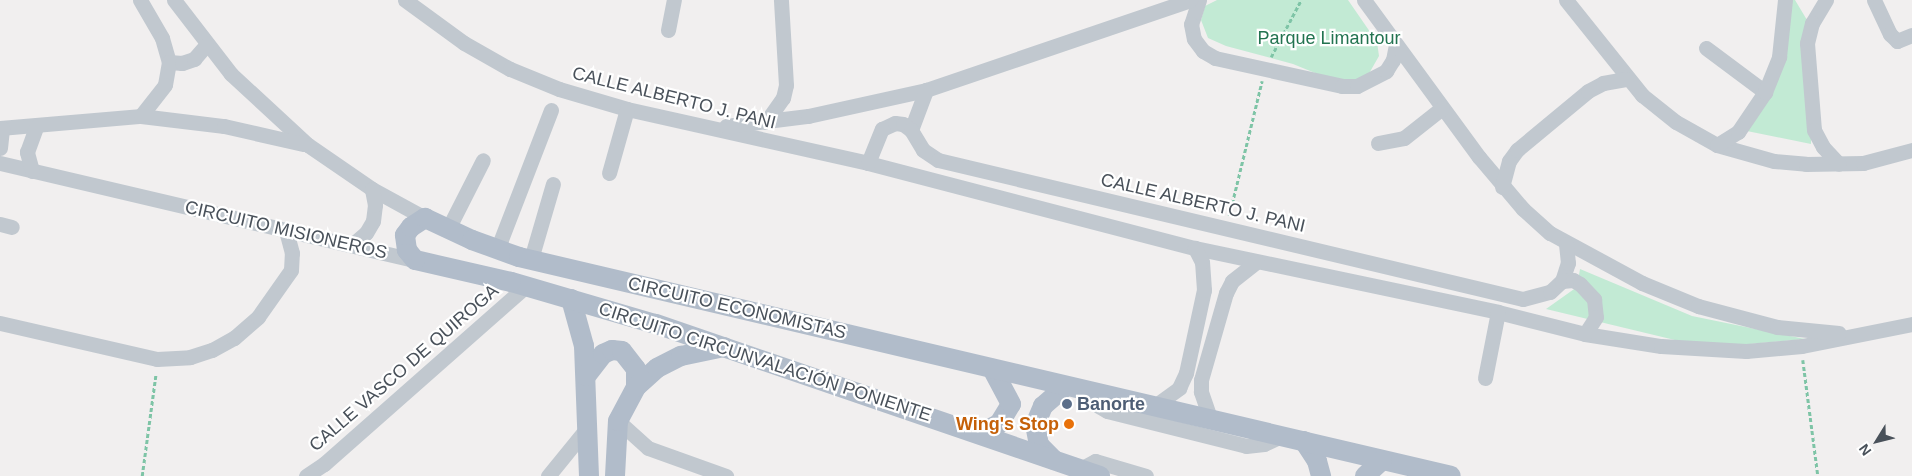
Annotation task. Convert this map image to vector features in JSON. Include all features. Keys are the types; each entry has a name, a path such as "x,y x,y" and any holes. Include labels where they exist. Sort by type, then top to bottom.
{"main road":[{"name":"CIRCUITO ECONOMISTAS","path":"425,218 497,250 530,259 1451,476"},
{"path":"415,260 407,250 406,235 411,227 425,218"},
{"name":"CIRCUITO MISIONEROS","path":"415,260 571,299"},
{"path":"571,299 584,346 588,476"},
{"name":"CIRCUITO CIRCUNVALACIÓN PONIENTE","path":"571,299 724,347 981,433 1056,461 1078,473 1100,476"},
{"path":"615,476 618,421 636,387 657,368 681,356 724,347"},
{"path":"586,376 603,354 612,350 622,352 636,369 636,387"},
{"path":"981,433 999,424 1010,411 1011,404 992,369"},
{"path":"1056,461 1039,445 1035,425 1043,406 1066,386"},
{"path":"1304,441 1317,461 1321,476"},
{"path":"1364,476 1382,460"}],"street":[{"path":"140,0 162,38 169,62 165,85 140,116"},
{"name":"CIRCUITO ECONOMISTAS","path":"174,0 206,45 252,97 308,145 372,189 425,218"},
{"name":"CALLE ALBERTO J. PANI","path":"405,0 439,27 510,69 559,89 627,109 868,163 1195,248 1498,312 1585,334 1702,350 1746,351 1802,346 1912,324"},
{"path":"668,30 674,0"},
{"path":"766,122 783,98 786,85 781,0"},
{"path":"714,128 808,116 926,90 1190,0"},
{"path":"1199,0 1191,24 1194,39 1203,51 1215,58 1265,67 1342,86 1357,86 1386,71 1393,60 1396,45"},
{"path":"1364,0 1442,108 1502,186 1537,222 1566,244 1667,295 1726,315 1802,331 1864,335"},
{"path":"1566,0 1626,79 1663,114 1717,145 1774,161 1838,164 1888,159 1912,150"},
{"path":"1717,145 1738,132 1765,92 1779,57 1785,0"},
{"path":"1826,0 1812,22 1807,43 1814,130 1823,147 1838,164"},
{"path":"1874,0 1890,34 1897,41 1912,35"},
{"path":"169,62 182,63 194,60 206,45"},
{"path":"1706,48 1765,92"},
{"path":"1502,186 1509,161 1517,150 1588,91 1603,83 1626,79"},
{"path":"868,163 882,129 895,123 911,130 926,90"},
{"path":"1378,143 1404,138 1442,108"},
{"path":"610,172 627,109"},
{"path":"497,250 551,110"},
{"path":"0,148 1,128 36,127 140,116 224,126 308,145"},
{"path":"32,171 27,152 36,127"},
{"name":"CALLE ALBERTO J. PANI","path":"911,130 923,150 938,160 1523,299 1550,292 1562,281"},
{"path":"448,229 483,160"},
{"name":"CIRCUITO MISIONEROS","path":"0,163 415,260"},
{"path":"530,259 553,184"},
{"path":"352,245 366,233 373,221 375,205 372,189"},
{"path":"0,323 157,359 190,357 212,350 234,338 258,317 291,270 292,253 286,230"},
{"path":"1566,244 1568,263 1562,281 1573,280 1580,284 1594,299 1596,317 1585,334"},
{"path":"1156,405 1179,388 1186,373 1204,290 1202,262 1195,248"},
{"path":"1210,418 1201,392 1201,380 1226,293 1232,281 1256,262"},
{"name":"CALLE VASCO DE QUIROGA","path":"306,476 324,464 525,287"},
{"path":"1486,378 1498,312"},
{"path":"1087,391 1094,404 1107,411 1246,446 1264,444 1281,436"},
{"path":"618,421 648,448 726,476"},
{"path":"548,476 588,428"},
{"name":"CIRCUITO ECONOMISTAS","path":"1382,460 1399,476"},
{"path":"1078,473 1096,461 1146,476"}],"path":[{"path":"1230,211 1265,67 1301,0"},
{"path":"1802,346 1818,476"},
{"path":"142,476 157,359"}],"green space":[{"name":"Parque Limantour","path":"1217,0 1348,0 1377,42 1379,56 1367,77 1347,86 1293,64 1226,46 1208,38 1201,20 1205,6"},
{"path":"1791,0 1795,0 1813,30 1811,144 1742,130 1785,62"},
{"path":"1580,269 1692,316 1805,339 1739,345 1679,341 1546,309 1577,287"}],"place":[{"name":"Banorte","path":"1067,404"},
{"name":"Wing's Stop","path":"1069,424"}]}
